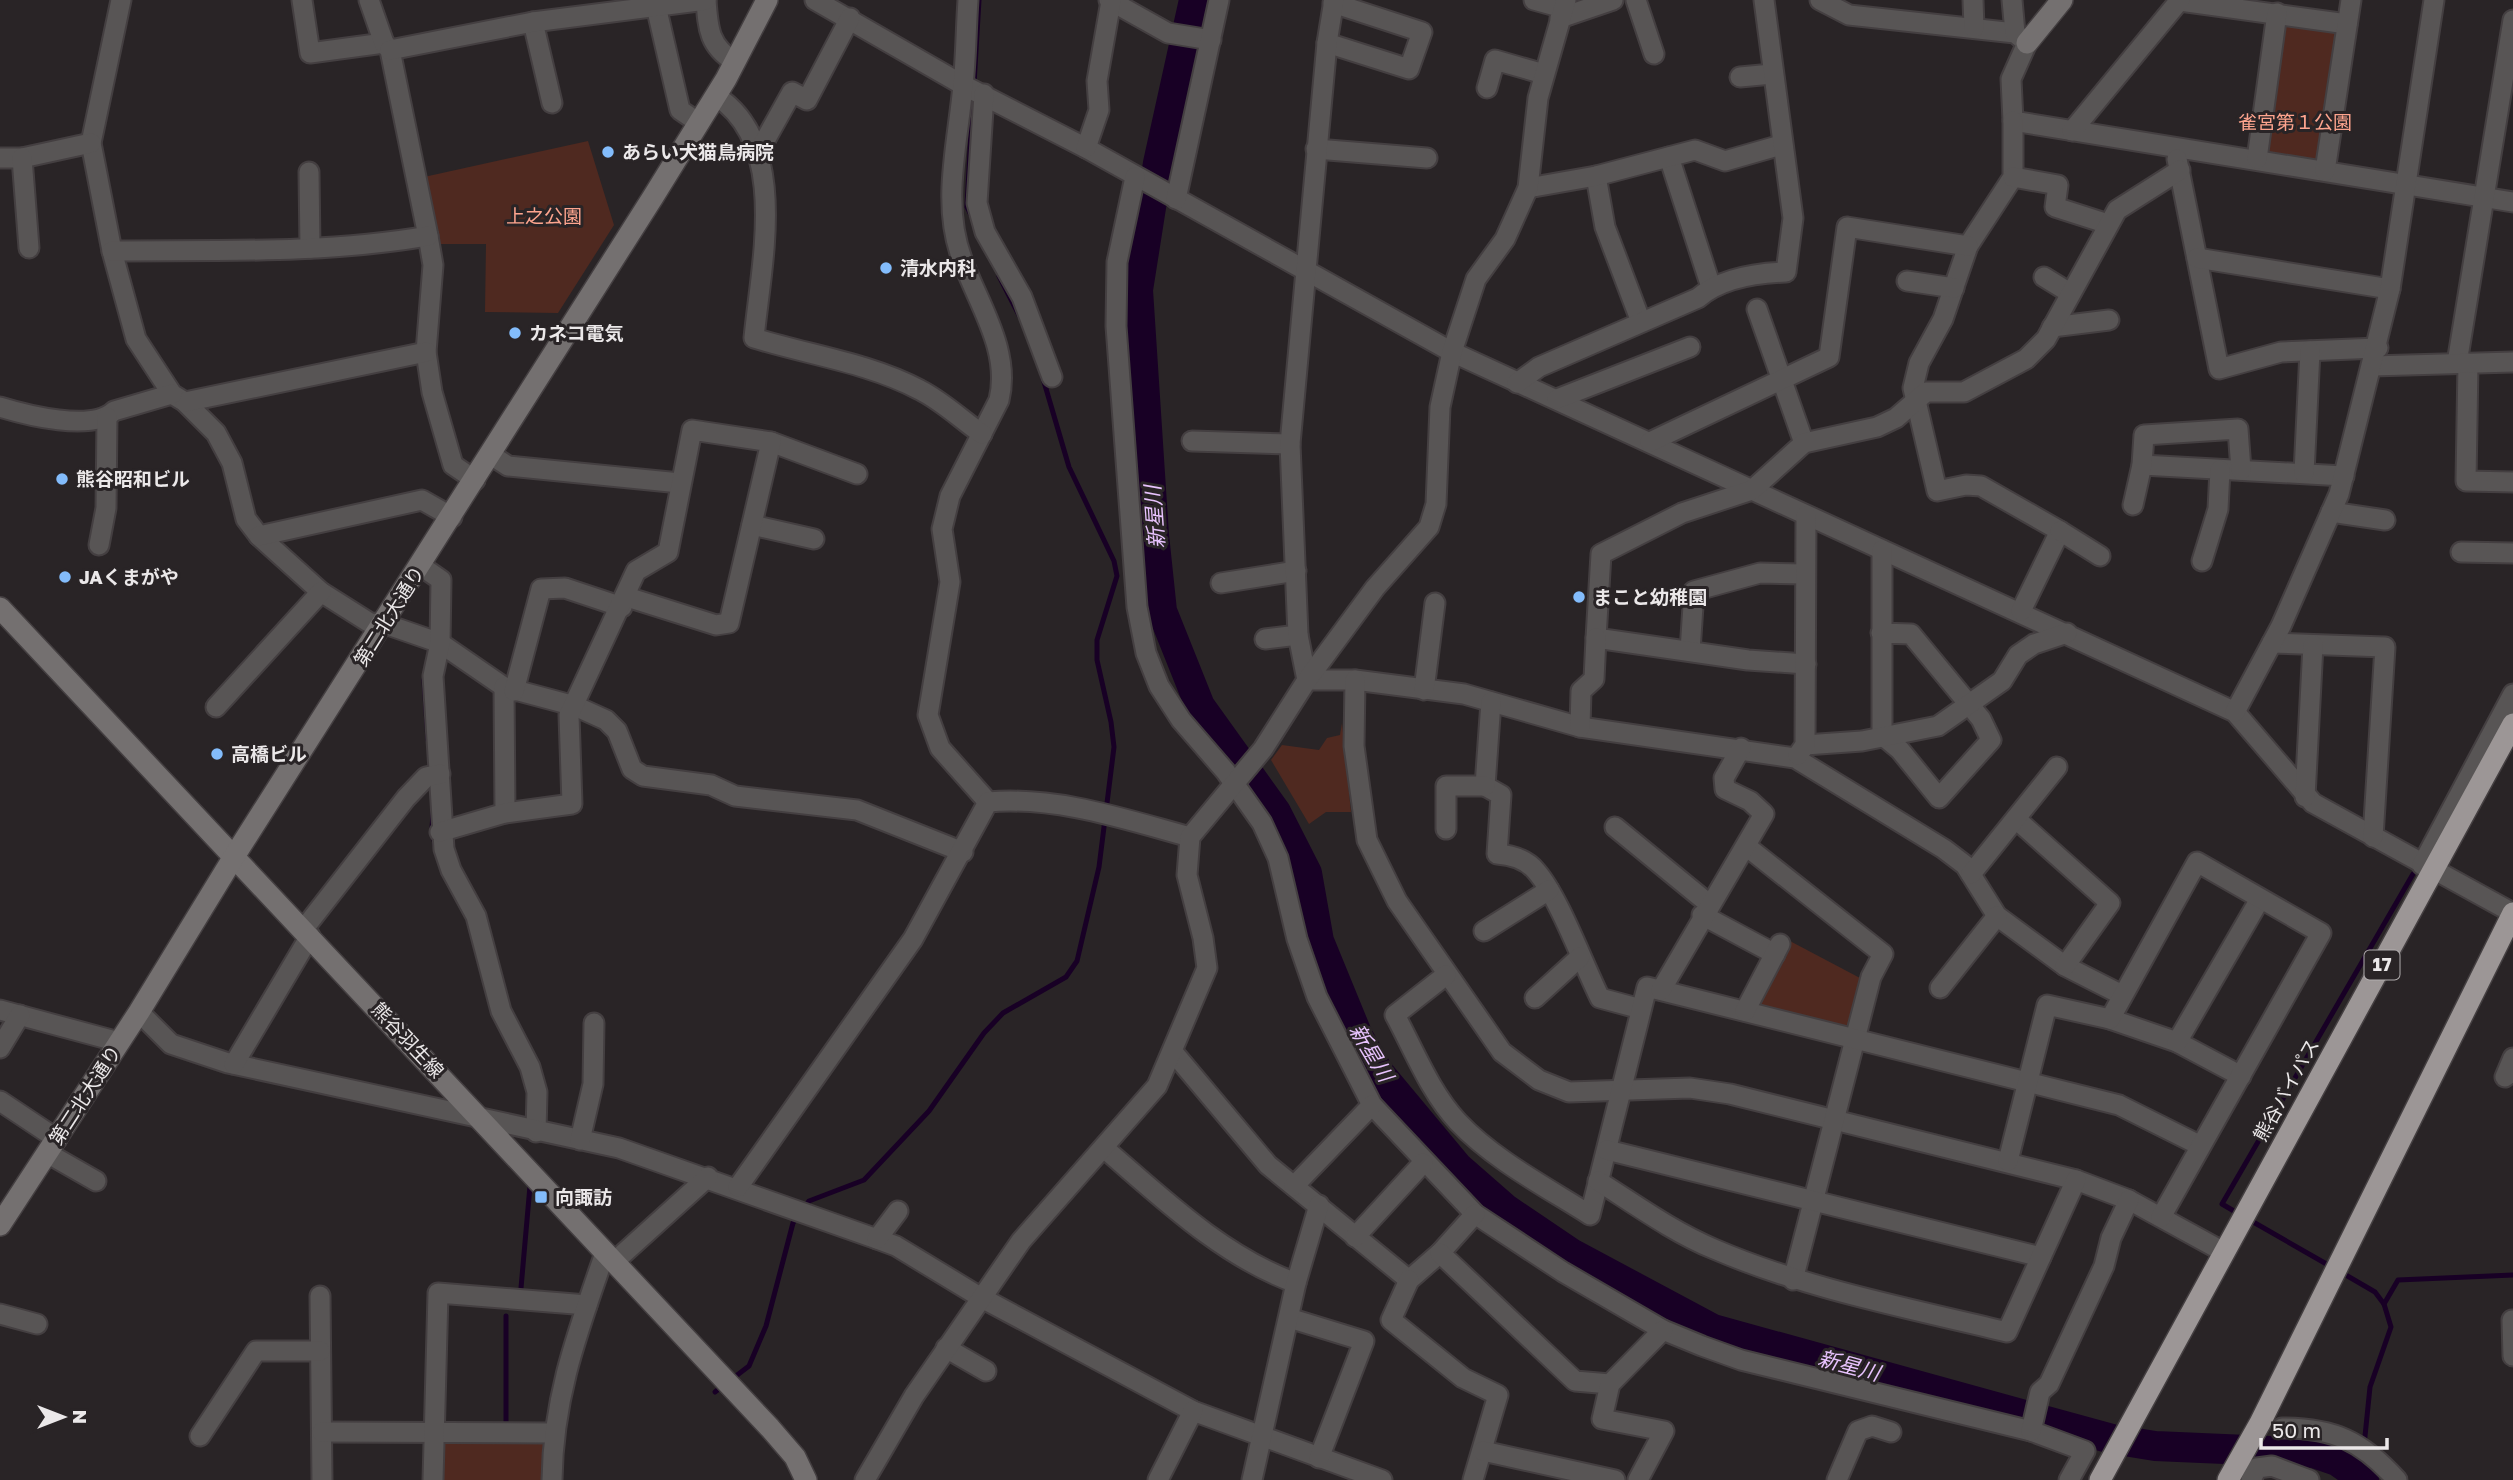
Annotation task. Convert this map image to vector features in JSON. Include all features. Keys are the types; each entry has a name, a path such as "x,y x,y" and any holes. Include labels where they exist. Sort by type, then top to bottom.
{"highway":[{"name":"熊谷バイパス","path":"2104,1472 2428,868 2513,724"},
{"path":"2239,1475 2260,1423 2513,913"}],"street":[{"path":"121,0 91,143 112,251 136,340 178,398 216,433 232,463 246,519 259,536 321,592 370,623 384,624 440,643 509,689 575,706 606,720 617,731 632,769 643,776 712,785 735,796 857,810 963,852"},
{"path":"302,0 310,53 387,46 533,22 706,0 709,37 719,52 735,62"},
{"path":"369,0 387,46 433,265 426,352 432,392 453,465 475,480"},
{"name":"第二北大通り","path":"0,1225 139,1012 235,855 421,566 716,96 766,0"},
{"path":"816,0 964,85 1086,148 1135,178 1452,352 1806,516 2021,611 2235,712 2305,797 2513,913"},
{"path":"968,0 964,85 950,211 961,258 987,317 1003,366 999,400 950,496 942,529 950,582 928,715 940,748 988,802"},
{"path":"1175,199 1219,0"},
{"path":"1534,0 1563,9 1613,0"},
{"path":"1636,0 1654,54"},
{"path":"1517,383 1539,367 1698,298 1711,287 1761,272 1786,272 1793,218 1781,145 1764,0"},
{"path":"1820,0 1849,15 1974,28 2021,38"},
{"path":"1973,0 1974,28"},
{"path":"2012,0 2021,38 2011,79 2013,177 1968,246 1943,319 1919,363 1913,388 1937,491 1966,485 1981,486 2100,556"},
{"path":"2021,38 2062,0"},
{"path":"2073,131 2180,0 2347,24"},
{"path":"2325,171 2351,0"},
{"path":"2235,712 2272,643 2331,512 2344,476 2390,289 2434,0"},
{"path":"1086,148 1099,110 1097,81 1110,1 1169,33 1210,39"},
{"path":"1307,680 1298,635 1290,444 1326,43 1334,2 1422,32 1409,69 1326,43"},
{"path":"656,6 680,110 699,123"},
{"path":"865,1480 946,1348 1021,1241 1157,1086 1207,968 1203,938 1187,875 1190,837 1263,749 1307,680 1375,587 1429,527 1436,504 1440,407 1452,352 1476,279 1505,239 1528,188 1538,98 1563,9"},
{"path":"2257,159 2277,13"},
{"path":"758,153 792,92 807,100 850,19"},
{"path":"2513,20 2483,198 2462,363 2466,481 2513,482"},
{"path":"533,22 551,103"},
{"path":"1486,88 1496,60 1544,75"},
{"path":"1740,77 1772,74"},
{"path":"984,94 977,203 985,232 1022,297 1052,377"},
{"path":"716,96 734,107 749,126 758,153 767,211 754,338 815,357 858,365 921,390 982,434"},
{"path":"2013,121 2257,159 2406,187 2513,202"},
{"path":"0,158 22,158 91,143"},
{"path":"1528,188 1596,176 1695,150 1725,161 1781,145"},
{"path":"2175,148 2219,369 2281,352 2310,351 2462,363 2513,362"},
{"path":"1317,149 1427,158"},
{"path":"1669,157 1711,287"},
{"path":"22,158 29,248"},
{"path":"1580,727 1581,691 1594,678 1601,554 1682,513 1752,490 1804,443 1877,426 1896,418 1927,392 1964,392 2026,359 2046,339 2117,210 2180,170"},
{"path":"309,172 310,248"},
{"path":"1596,176 1605,227 1641,322"},
{"path":"2013,177 2058,185 2055,207 2108,224"},
{"path":"1135,178 1117,262 1116,326 1137,607 1146,653 1159,686 1181,720 1262,823 1278,858 1297,939 1317,997 1372,1105 1423,1163 1475,1214 1563,1272 1663,1330 1741,1360 2031,1430 2085,1451 2069,1480"},
{"path":"1650,442 1829,357 1847,227 1968,246"},
{"path":"112,251 310,248 390,242 428,236"},
{"path":"2197,258 2390,289"},
{"path":"2044,277 2070,293"},
{"path":"1908,281 1954,288"},
{"path":"1757,309 1804,443"},
{"path":"2052,327 2109,320"},
{"path":"1557,399 1690,347"},
{"path":"2304,473 2310,351"},
{"path":"0,407 55,419 81,421 107,417 114,411 178,398 426,352"},
{"path":"99,545 106,508 107,417"},
{"path":"2133,505 2142,465 2144,435 2238,429 2241,470"},
{"path":"440,832 505,813 572,804 569,715 625,602 636,571 668,552 692,430 771,442 857,474"},
{"path":"1192,441 1290,444"},
{"path":"505,813 509,689 541,589 565,589 716,625 729,623 771,442"},
{"path":"491,455 508,466 680,483"},
{"path":"2142,465 2344,476"},
{"path":"2202,561 2218,509 2220,470"},
{"path":"259,536 422,500 452,517"},
{"path":"2331,512 2385,520"},
{"path":"1800,751 1806,664 1806,516"},
{"path":"752,525 814,539"},
{"path":"2021,611 2060,531"},
{"path":"1881,633 1911,634 1981,719 1991,740 1939,798 1900,750 1882,735 1881,633 1882,550"},
{"path":"2461,552 2513,553"},
{"path":"421,566 441,580 440,643 433,676 440,774 440,832 451,870 476,916 501,1011 530,1067 537,1092 536,1132"},
{"path":"1221,583 1296,571"},
{"path":"1690,651 1693,591 1760,573 1805,574"},
{"path":"216,707 321,592"},
{"path":"1424,690 1435,603"},
{"name":"熊谷羽生線","path":"0,608 718,1372 795,1457 806,1480"},
{"path":"1307,680 1354,680 1464,694 1580,727 1741,748 1800,751 1938,726 2002,681 2018,655 2034,644 2067,633"},
{"path":"1265,639 1298,635"},
{"path":"1597,638 1748,660 1806,664"},
{"path":"2272,643 2385,648 2373,837"},
{"path":"2305,797 2313,645"},
{"path":"1354,680 1354,746 1367,841 1397,901 1446,975 1502,1052 1539,1080 1569,1092 1690,1088 1730,1094 2008,1161 2076,1180 2129,1200 2222,1251"},
{"path":"2428,868 2513,694"},
{"path":"1485,786 1491,702"},
{"path":"1661,990 1764,814 1750,801 1725,789 1724,778 1741,748"},
{"path":"1800,751 1965,865 1997,916 2065,966 2122,995"},
{"path":"1971,874 2057,766"},
{"path":"234,1064 307,933 405,799 426,777 440,774"},
{"path":"1446,829 1446,786 1485,786 1501,795 1497,854 1515,856 1535,870 1549,890 1600,998 1641,1009"},
{"path":"988,802 1017,800 1089,810 1190,837"},
{"path":"738,1187 914,939 988,802"},
{"path":"2016,819 2110,903 2065,966"},
{"path":"1615,827 1706,910 1778,948 1745,1011"},
{"path":"1746,846 1883,954 1871,977 1854,1038 1793,1280"},
{"path":"2110,1019 2197,862 2321,933 2199,1145 2161,1217"},
{"path":"1484,931 1549,890"},
{"path":"2177,1042 2260,898"},
{"path":"1940,988 1997,916"},
{"path":"1535,998 1580,957"},
{"path":"1446,975 1395,1015 1431,1083 1458,1122 1503,1159 1590,1215 1647,986 2119,1105 2199,1145"},
{"path":"2008,1161 2047,1005 2110,1019 2177,1042 2241,1076"},
{"path":"0,1010 119,1042"},
{"path":"139,1012 171,1044 234,1064 536,1132 620,1148 738,1187 877,1238 896,1246 980,1297 1193,1411 1264,1436 1357,1476 1382,1480"},
{"path":"0,1048 20,1015"},
{"path":"580,1140 593,1084 594,1023"},
{"path":"1173,1052 1268,1166 1409,1280"},
{"path":"2505,1077 2513,1058"},
{"path":"0,1101 96,1181"},
{"path":"1294,1186 1372,1105"},
{"path":"1104,1148 1182,1214 1267,1273 1296,1283"},
{"path":"1606,1150 2041,1257"},
{"path":"1355,1237 1423,1163"},
{"path":"552,1480 552,1433 570,1353 587,1305 610,1258 708,1177"},
{"path":"1598,1181 1674,1229 1712,1248 1793,1280 2007,1332 2076,1180"},
{"path":"2031,1430 2040,1392 2049,1384 2104,1266 2111,1238 2129,1200"},
{"path":"1252,1480 1264,1436 1296,1283 1319,1205"},
{"path":"877,1238 898,1211"},
{"path":"1474,1480 1498,1395 1463,1378 1391,1320 1409,1280 1440,1253 1475,1214"},
{"path":"1440,1253 1575,1381 1611,1384"},
{"path":"433,1480 438,1293 587,1305"},
{"path":"320,1296 322,1480"},
{"path":"0,1314 37,1324"},
{"path":"1289,1318 1364,1341 1319,1458"},
{"path":"2512,1320 2513,1356"},
{"path":"1638,1480 1664,1431 1602,1419 1611,1384 1663,1330"},
{"path":"946,1348 986,1371"},
{"path":"201,1436 256,1351 320,1352"},
{"path":"1158,1480 1193,1411"},
{"path":"1837,1480 1858,1431 1872,1426 1891,1432"},
{"path":"2282,1428 2318,1428 2353,1441 2373,1455 2397,1480"},
{"path":"322,1432 552,1433"},
{"path":"1483,1451 1615,1480"},
{"path":"2239,1475 2272,1466 2309,1480"}],"green space":[{"name":"雀宮第１公園","path":"2281,21 2340,30 2320,162 2258,153"},
{"name":"上之公園","path":"588,141 614,225 558,313 485,312 486,244 437,244 424,177"},
{"path":"1342,723 1351,812 1326,812 1309,824 1271,760 1282,745 1319,750 1327,738 1340,735"},
{"path":"1788,940 1860,978 1848,1029 1753,1005"},
{"path":"440,1442 543,1444 542,1480 441,1480"}],"waterway":[{"path":"974,84 979,0"},
{"name":"新星川","path":"1194,0 1158,163 1138,290 1154,535 1162,611 1200,706 1276,812 1307,873 1319,941 1358,1036 1378,1071 1458,1167 1506,1209 1571,1253 1713,1329 2112,1439 2155,1446 2314,1453 2337,1461 2364,1480"},
{"path":"973,94 967,207 973,219"},
{"path":"999,276 1020,317"},
{"path":"804,1208 809,1201 864,1180 929,1111 984,1033 1003,1013 1066,977 1077,961 1099,867 1114,747 1097,660 1097,640 1117,576 1114,561 1069,467 1042,375"},
{"path":"424,680 428,740"},
{"path":"433,813 432,829 437,855"},
{"path":"2239,1214 2222,1204 2413,874"},
{"path":"521,1288 530,1186"},
{"path":"732,1379 749,1366 766,1326 793,1223 798,1216"},
{"path":"2248,1219 2330,1266"},
{"path":"2339,1271 2375,1292 2384,1304 2391,1327 2370,1387 2364,1446"},
{"path":"2384,1304 2398,1280 2513,1275"},
{"path":"506,1316 506,1428"},
{"path":"715,1392 724,1385"},
{"path":"2357,1473 2361,1455"}],"place":[{"name":"あらい犬猫鳥病院","path":"608,152"},
{"name":"清水内科","path":"886,268"},
{"name":"カネコ電気","path":"515,333"},
{"name":"熊谷昭和ビル","path":"62,479"},
{"name":"JAくまがや","path":"65,577"},
{"name":"まこと幼稚園","path":"1579,597"},
{"name":"高橋ビル","path":"217,754"},
{"name":"向諏訪","path":"541,1197"}]}
